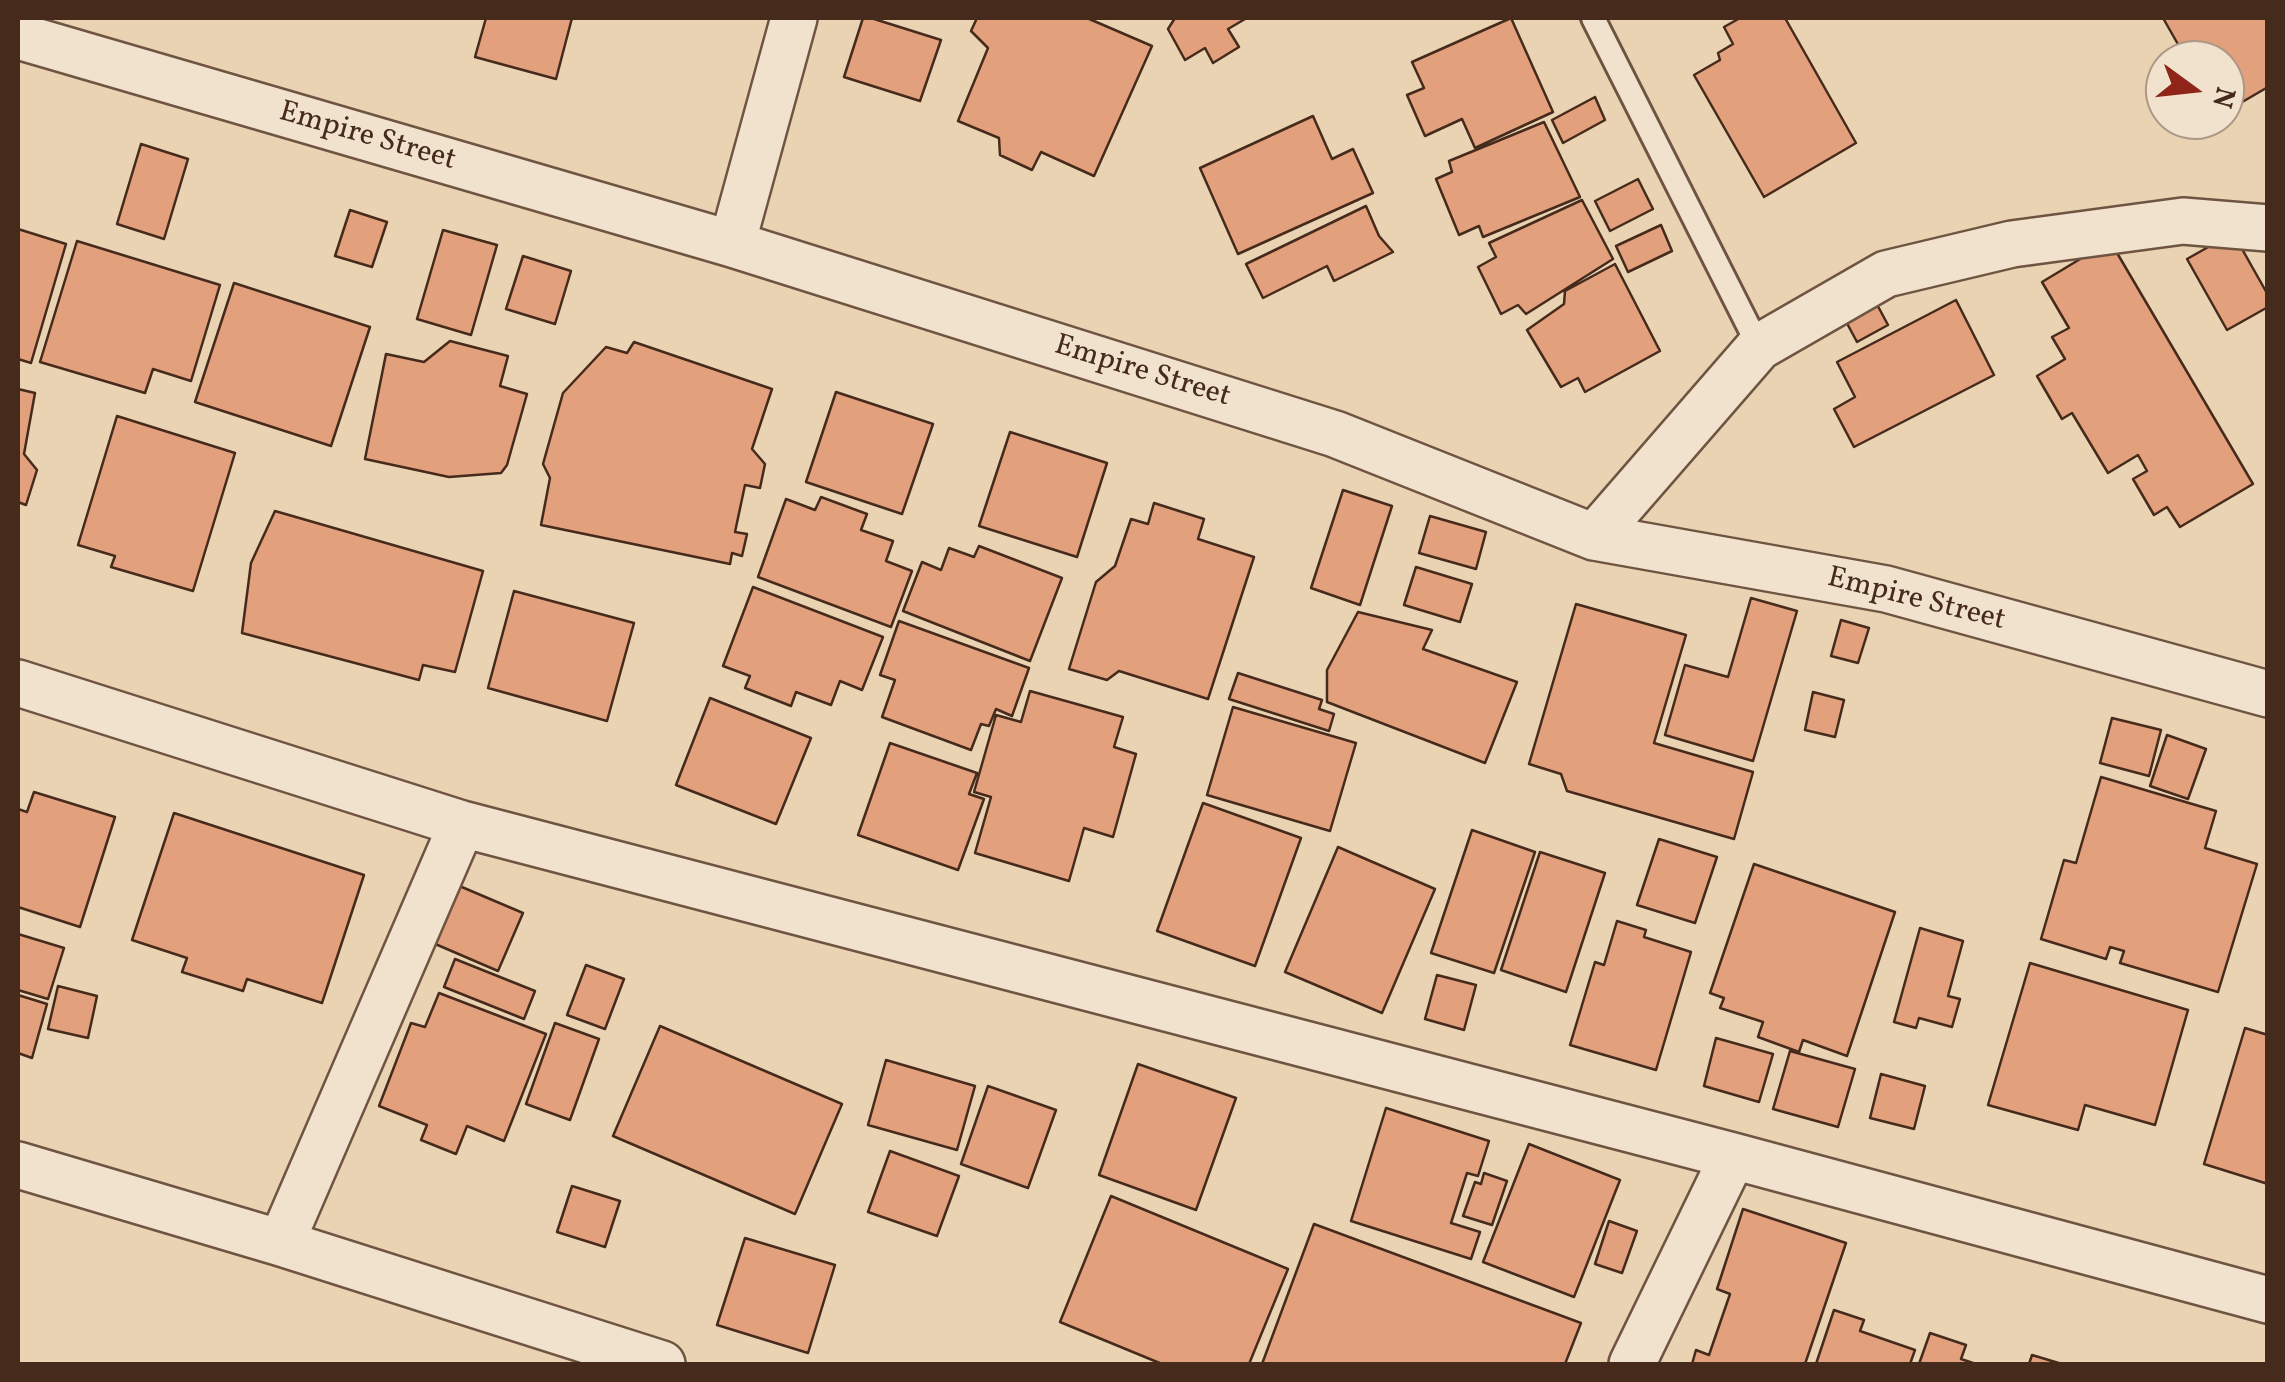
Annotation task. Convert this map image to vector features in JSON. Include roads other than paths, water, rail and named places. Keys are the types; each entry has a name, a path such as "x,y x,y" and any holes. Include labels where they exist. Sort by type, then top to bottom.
{"street":[{"path":"732,244 794,18"},
{"name":"Empire Street","path":"24,31 732,244 1335,434 1594,536 1886,589 2268,694"},
{"path":"1594,536 1758,346 1886,274 1994,248 2183,221 2268,228"},
{"path":"18,683 462,824 2268,1300"},
{"path":"281,1243 462,824"},
{"path":"1632,1364 1733,1156"},
{"path":"18,1165 281,1243 662,1364"}],"lane":[{"path":"1593,18 1758,346"}]}
